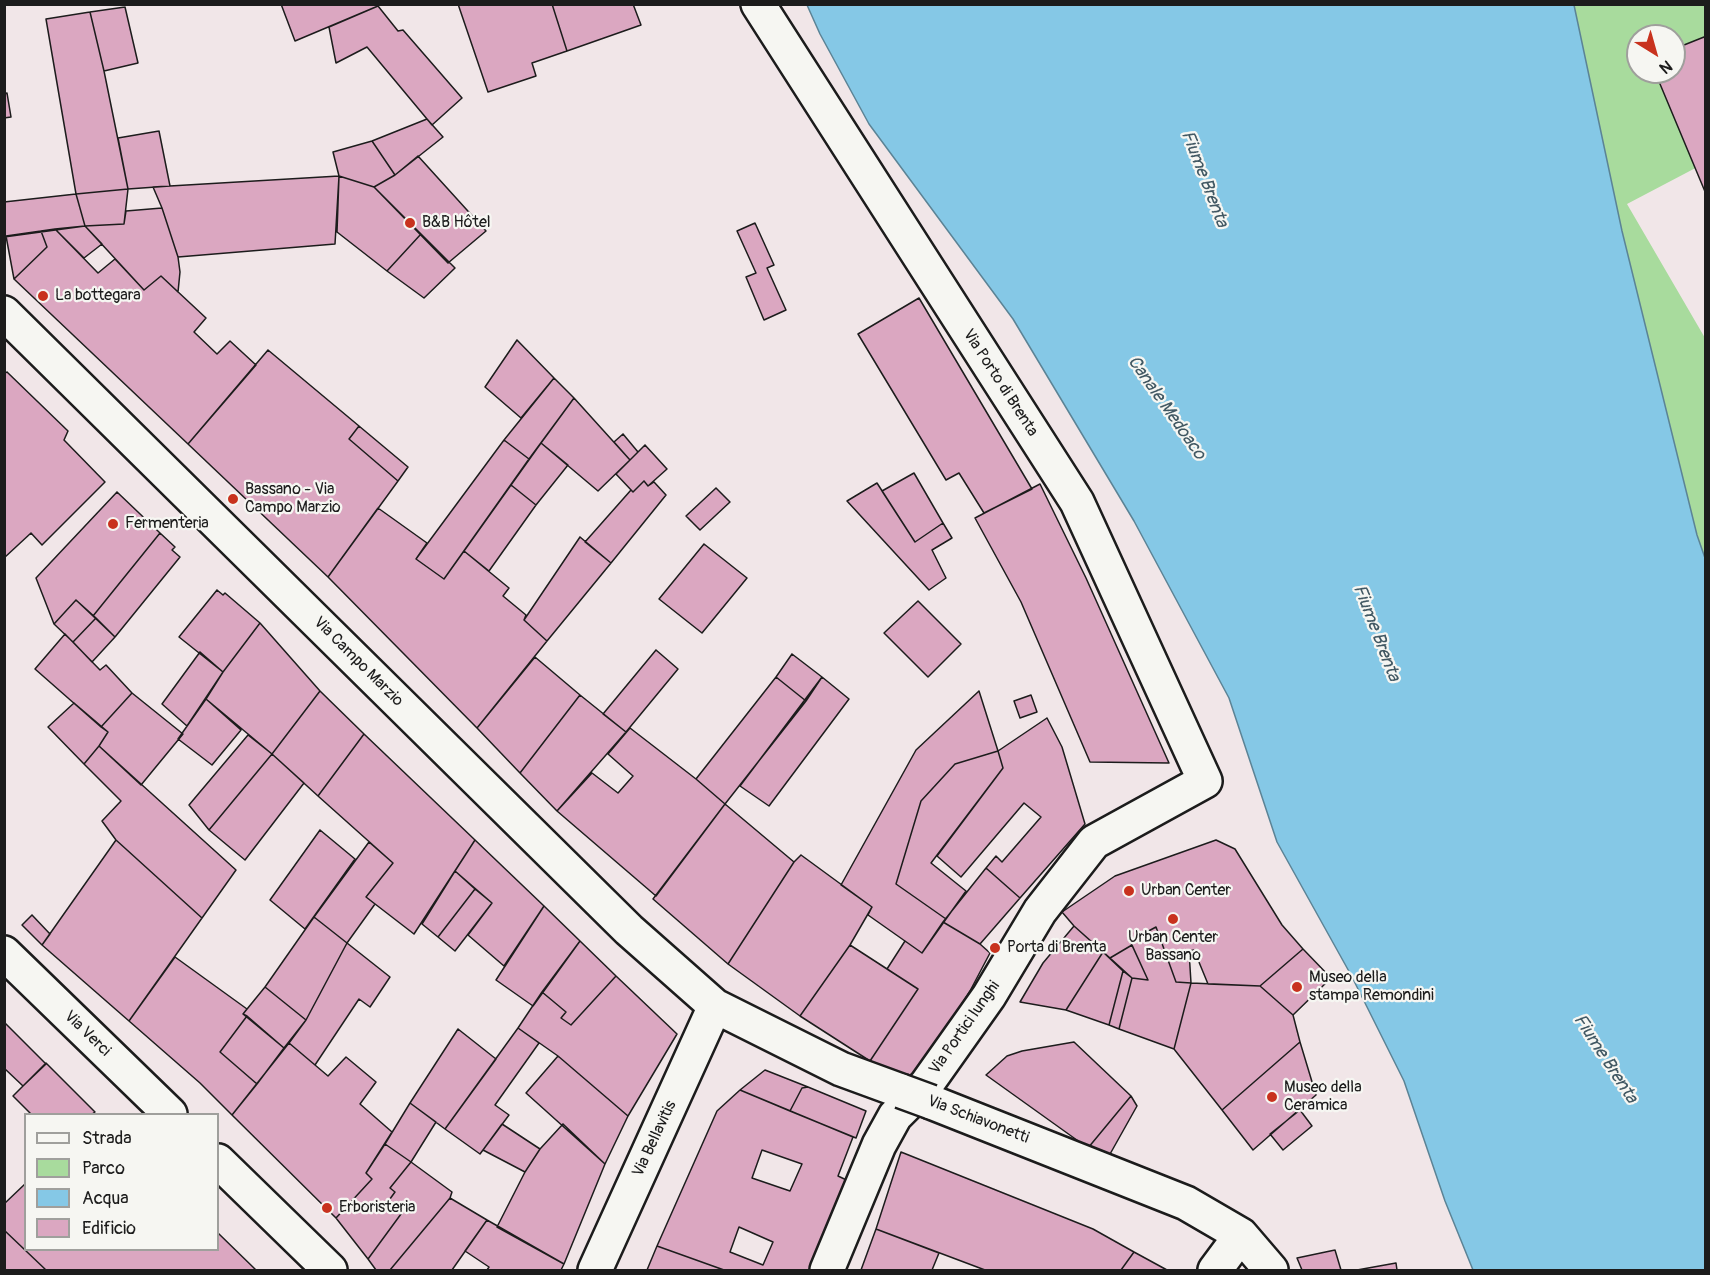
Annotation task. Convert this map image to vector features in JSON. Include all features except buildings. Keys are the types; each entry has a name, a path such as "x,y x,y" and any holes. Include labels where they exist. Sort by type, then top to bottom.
{"street":[{"name":"Via Porto di Brenta","path":"758,4 1077,502 1205,781"},
{"name":"Via Campo Marzio","path":"4,313 629,930 715,1006"},
{"name":"Via Portici lunghi","path":"827,1270 879,1145 895,1116 926,1085 988,996 1040,911 1094,842 1205,781"},
{"name":"Via Verci","path":"4,953 169,1113"},
{"name":"Via Schiavonetti","path":"715,1006 841,1069 931,1102 1186,1203 1241,1235 1271,1270"},
{"name":"Via Bellavitis","path":"595,1270 715,1006"},
{"path":"219,1162 330,1270"},
{"path":"1215,1270 1241,1235"}],"green space":[{"path":"1574,5 1705,5 1705,163 1627,204 1705,338 1705,558 1697,535 1622,231"}],"water":[{"path":"807,5 1574,5 1622,231 1697,535 1705,558 1705,1270 1473,1270 1445,1201 1404,1081 1351,975 1277,842 1229,698 1134,521 1013,319 869,124 820,34"}],"place":[{"name":"B&B Hôtel","path":"410,223"},
{"name":"La bottegara","path":"43,296"},
{"name":"Bassano - Via Campo Marzio","path":"233,499"},
{"name":"Fermenteria","path":"113,524"},
{"name":"Urban Center","path":"1129,891"},
{"name":"Urban Center Bassano","path":"1173,919"},
{"name":"Porta di Brenta","path":"995,948"},
{"name":"Museo della stampa Remondini","path":"1297,987"},
{"name":"Museo della Ceramica","path":"1272,1097"},
{"name":"Erboristeria","path":"327,1208"}],"water label":[{"name":"Fiume Brenta","path":"1204,179"},
{"name":"Canale Medoaco","path":"1166,408"},
{"name":"Fiume Brenta","path":"1376,633"},
{"name":"Fiume Brenta","path":"1605,1059"}]}
